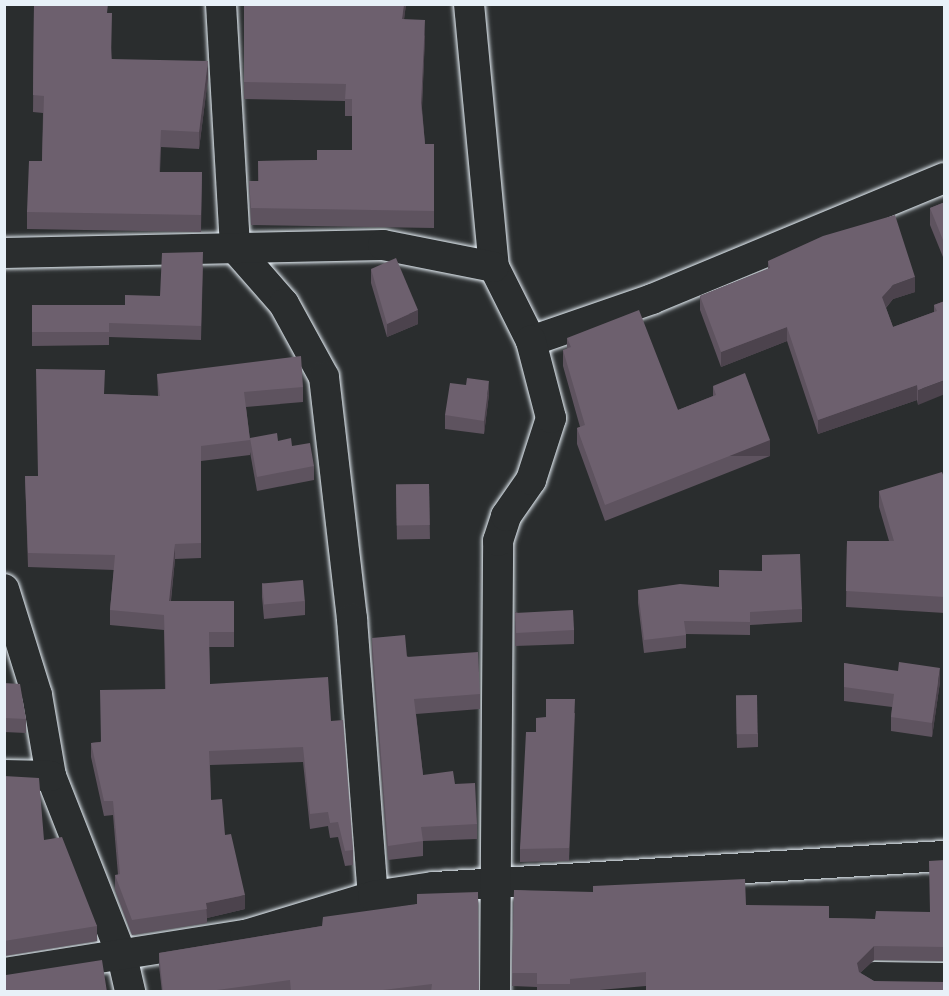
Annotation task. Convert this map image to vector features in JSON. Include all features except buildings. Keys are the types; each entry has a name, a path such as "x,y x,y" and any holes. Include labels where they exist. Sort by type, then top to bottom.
{"street":[{"path":"220,4 235,248 284,304 324,377 352,619 373,896"},
{"path":"470,4 494,267 531,341 551,417 531,480 506,516 498,541 495,992"},
{"path":"531,341 651,299 945,178"},
{"path":"4,253 383,245 494,267"},
{"path":"4,589 37,695 51,776 122,956 130,992"},
{"path":"4,775 51,776"},
{"path":"4,973 245,935 373,896 497,882 945,856"},
{"path":"874,977 945,978"}]}
